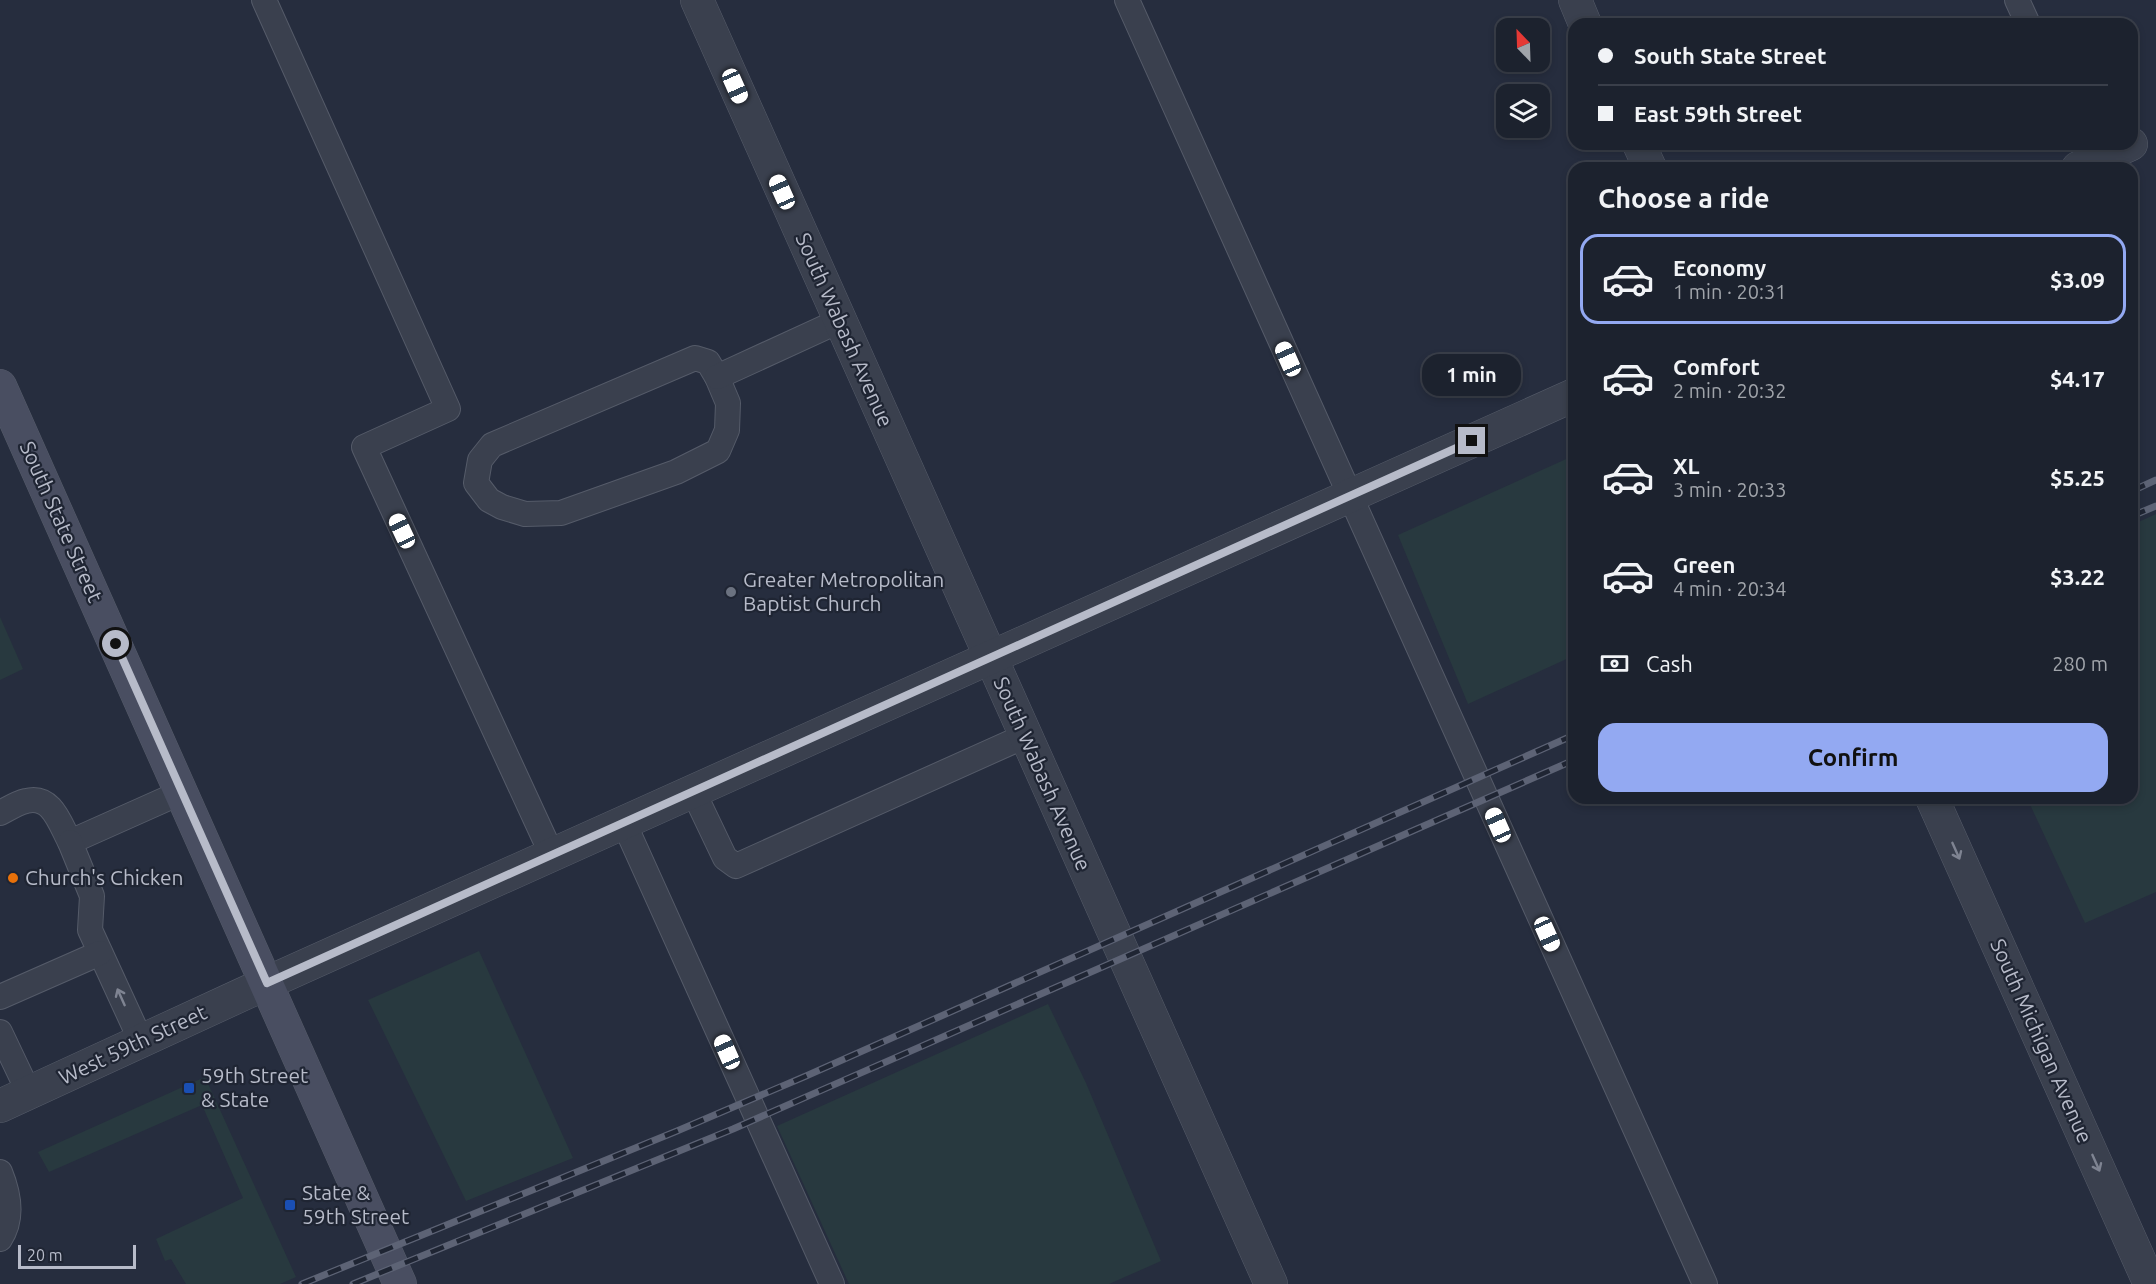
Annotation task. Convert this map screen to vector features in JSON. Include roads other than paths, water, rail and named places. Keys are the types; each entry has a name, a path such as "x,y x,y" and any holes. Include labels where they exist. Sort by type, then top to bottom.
{"main road":[{"name":"South State Street","path":"0,386 400,1284"}],"street":[{"name":"South Wabash Avenue","path":"697,0 989,658 1271,1284"},
{"path":"1575,0 1582,18"},
{"path":"2138,141 2156,133"},
{"path":"2083,158 2110,150"},
{"name":"West 59th Street","path":"9,1097 141,1041 1568,398"},
{"name":"South Michigan Avenue","path":"1935,804 2150,1284"}],"lane":[{"path":"264,0 448,409 364,447 552,855"},
{"path":"1127,0 1705,1284"},
{"path":"2017,0 2025,18"},
{"path":"717,377 839,321"},
{"path":"695,358 708,362 717,377 728,403 727,430 718,451 676,472 561,513 525,514 502,507 489,500 476,483 480,460 492,445 502,440 695,358"},
{"path":"693,791 725,858 736,866 1025,736"},
{"path":"70,842 182,792"},
{"path":"0,813 26,801 40,800 51,806 70,842 92,896 90,930 141,1041"},
{"path":"624,823 832,1284"},
{"path":"0,997 100,953"},
{"path":"0,1032 9,1097"},
{"path":"0,1172 10,1211 5,1232 0,1239"}],"railway":[{"path":"2138,488 2156,480"},
{"path":"2138,514 2156,506"},
{"path":"302,1284 806,1076 1568,738"},
{"path":"353,1284 733,1129 1568,763"}],"place":[{"name":"Greater Metropolitan Baptist Church","path":"731,592"},
{"name":"Church's Chicken","path":"13,878"},
{"name":"59th Street & State","path":"189,1088"},
{"name":"State & 59th Street","path":"290,1205"}]}
